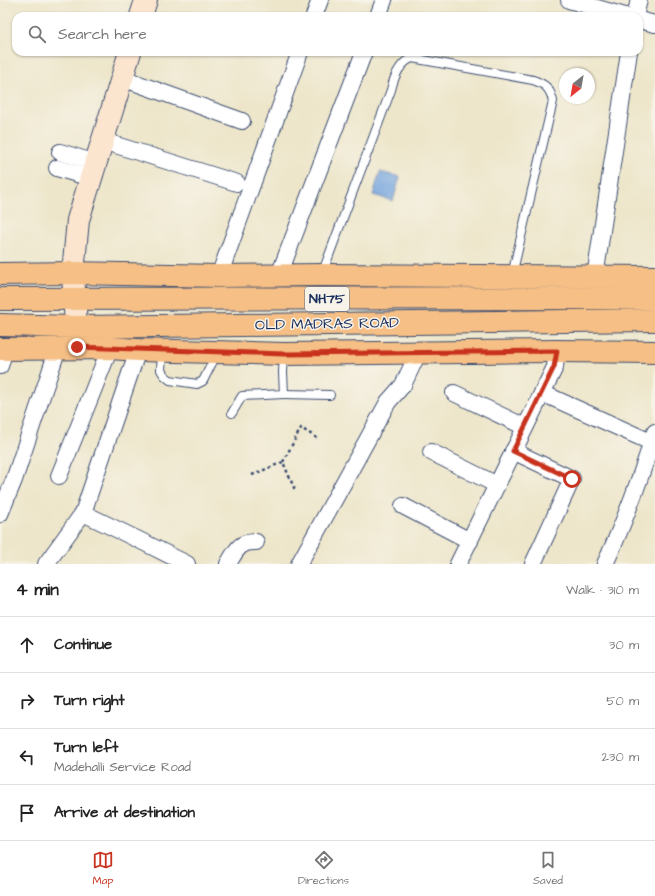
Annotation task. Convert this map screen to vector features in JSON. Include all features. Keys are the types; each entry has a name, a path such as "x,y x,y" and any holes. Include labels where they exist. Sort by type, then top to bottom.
{"main road":[{"path":"76,327 76,300 73,273 78,220 129,56"},
{"path":"0,274 73,273 219,276 321,275 655,277"},
{"name":"OLD MADRAS ROAD","path":"0,299 655,298"},
{"name":"OLD MADRAS ROAD","path":"0,325 76,327 655,320"},
{"path":"2,354 58,348 110,348 162,351 284,354 419,351 655,352"}],"street":[{"path":"316,12 320,0"},
{"path":"380,12 384,0"},
{"path":"569,0 611,12"},
{"path":"636,12 639,0"},
{"path":"643,21 655,24"},
{"path":"219,276 299,56"},
{"path":"279,275 362,56"},
{"path":"595,277 628,56"},
{"path":"122,78 242,121"},
{"path":"103,141 237,183"},
{"path":"58,160 94,171"},
{"path":"0,514 14,480 58,348"},
{"path":"59,476 110,348"},
{"path":"46,564 83,513 138,350"},
{"path":"299,564 388,402 403,385 419,351"},
{"path":"458,564 542,393 554,367 557,351"},
{"path":"454,393 525,427"},
{"path":"542,393 654,440 631,504 605,564"},
{"path":"513,451 572,479 533,564"},
{"path":"431,452 497,485"},
{"path":"403,506 470,540"},
{"path":"83,513 187,564"},
{"path":"228,564 238,547 248,541 256,542"}],"lane":[{"path":"321,275 393,82 401,66 412,58 533,80 547,86 551,92 553,101 511,276"},
{"path":"162,351 161,370 164,375 170,380 197,384 203,381 217,352"},
{"path":"284,354 284,394"},
{"path":"232,413 242,396 284,394 330,395"}],"path":[{"path":"252,475 284,462 302,428 317,438"},
{"path":"284,462 295,490"}],"water":[{"path":"380,172 400,177 393,201 373,195"}],"route":[{"path":"77,347 284,354 402,353 419,351 557,351 554,367 513,451 572,479"}]}
